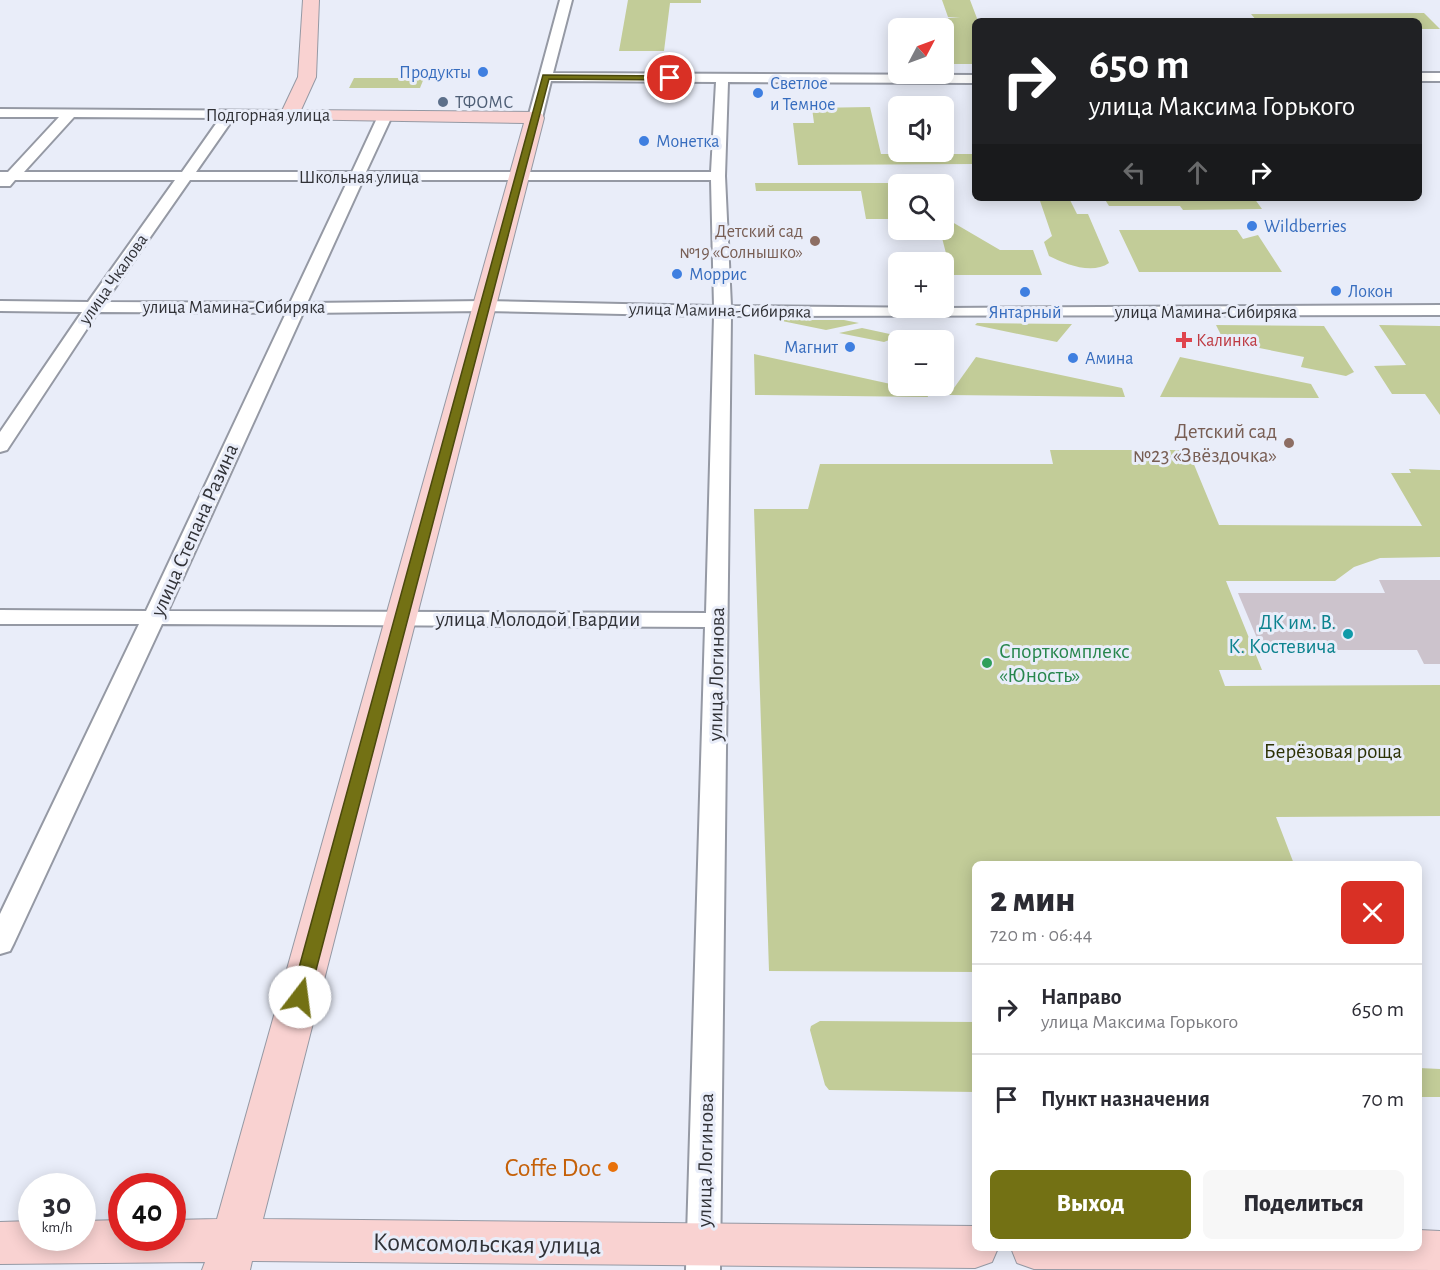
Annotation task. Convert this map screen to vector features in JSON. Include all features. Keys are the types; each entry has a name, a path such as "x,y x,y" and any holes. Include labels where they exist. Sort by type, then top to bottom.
{"street":[{"path":"289,115 307,77 311,0"},
{"path":"230,1255 566,0"},
{"path":"546,77 972,79"},
{"path":"1422,77 1440,77"},
{"name":"улица Логинова","path":"703,1258 723,311 718,176 722,78"},
{"name":"Подгорная улица","path":"0,113 535,118"},
{"path":"0,189 5,176 70,114"},
{"name":"улица Чкалова","path":"0,446 93,307 229,115"},
{"name":"улица Степана Разина","path":"0,943 153,619 385,116"},
{"name":"Школьная улица","path":"5,176 718,176"},
{"name":"улица Мамина-Сибиряка","path":"0,306 295,308 485,306 723,311 1440,310"},
{"name":"улица Молодой Гвардии","path":"0,617 717,620"},
{"name":"Комсомольская улица","path":"0,1243 230,1255 703,1258 972,1247"},
{"path":"1102,1251 1327,1261 1440,1252"}],"green space":[{"path":"628,0 701,0 701,3 670,3 664,51 619,51"},
{"path":"942,0 970,0 977,18 972,18 972,64 954,64 954,18 960,18 948,17"},
{"path":"1424,13 1440,29 1422,29 1422,18 1254,18 1251,14"},
{"path":"354,78 424,78 420,88 349,88"},
{"path":"870,107 881,154 888,154 888,162 954,162 954,154 972,154 972,164 798,165 793,123 814,123 812,108"},
{"path":"755,183 888,183 888,219 866,219 861,191 756,191"},
{"path":"1040,201 1070,201 1077,214 1088,214 1109,263 1087,268 1071,265 1049,256 1044,242 1052,236"},
{"path":"1106,201 1256,201 1262,209 1183,210 1180,206 1109,206"},
{"path":"954,223 1000,250 1033,250 1042,275 954,275 954,252 946,252 943,240 954,240"},
{"path":"1119,230 1237,230 1243,239 1258,235 1282,272 1139,272"},
{"path":"777,320 844,320 859,323 826,330"},
{"path":"977,323 1072,324 1057,342 975,325"},
{"path":"1216,325 1324,326 1354,372 1346,376 1301,367 1304,357 1224,341"},
{"path":"1379,325 1440,326 1440,415 1425,394 1392,394 1374,366 1406,365"},
{"path":"862,328 888,334 888,340 884,342 839,333"},
{"path":"754,354 888,383 888,396 928,397 755,395"},
{"path":"976,357 1122,388 1125,397 954,395 954,388"},
{"path":"1180,357 1311,384 1319,398 1160,397"},
{"name":"Спорткомплекс «Юность»","path":"1050,450 1188,450 1219,525 1422,526 1391,473 1411,473 1409,469 1440,470 1440,557 1380,558 1354,567 1335,581 1226,581 1262,670 1219,670 1225,686 1440,685 1440,816 1276,817 1293,861 972,861 972,972 769,971 754,509 808,509 820,464 1053,464"},
{"path":"820,1021 972,1022 972,1092 829,1090 825,1085 810,1030 811,1026"},
{"path":"1422,1068 1440,1069 1440,1097 1422,1097"}],"building":[{"name":"ДК им. В. К. Костевича","path":"1379,580 1440,580 1440,664 1424,664 1417,650 1262,650 1238,593 1385,593"}],"place":[{"name":"Продукты","path":"483,72"},
{"name":"Светлое и Темное","path":"758,93"},
{"name":"ТФОМС","path":"443,102"},
{"name":"Монетка","path":"644,141"},
{"name":"Wildberries","path":"1252,226"},
{"name":"Детский сад №19 «Солнышко»","path":"815,241"},
{"name":"Моррис","path":"677,274"},
{"name":"Локон","path":"1336,291"},
{"name":"Янтарный","path":"1025,292"},
{"name":"Калинка","path":"1184,340"},
{"name":"Магнит","path":"850,347"},
{"name":"Амина","path":"1073,358"},
{"name":"Детский сад №23 «Звёздочка»","path":"1289,443"},
{"name":"ДК им. В. К. Костевича","path":"1348,634"},
{"name":"Спорткомплекс «Юность»","path":"987,663"},
{"name":"Coffe Doc","path":"613,1167"}],"route":[{"path":"300,997 546,77 670,78"}],"park label":[{"name":"Берёзовая роща","path":"1333,751"}]}
